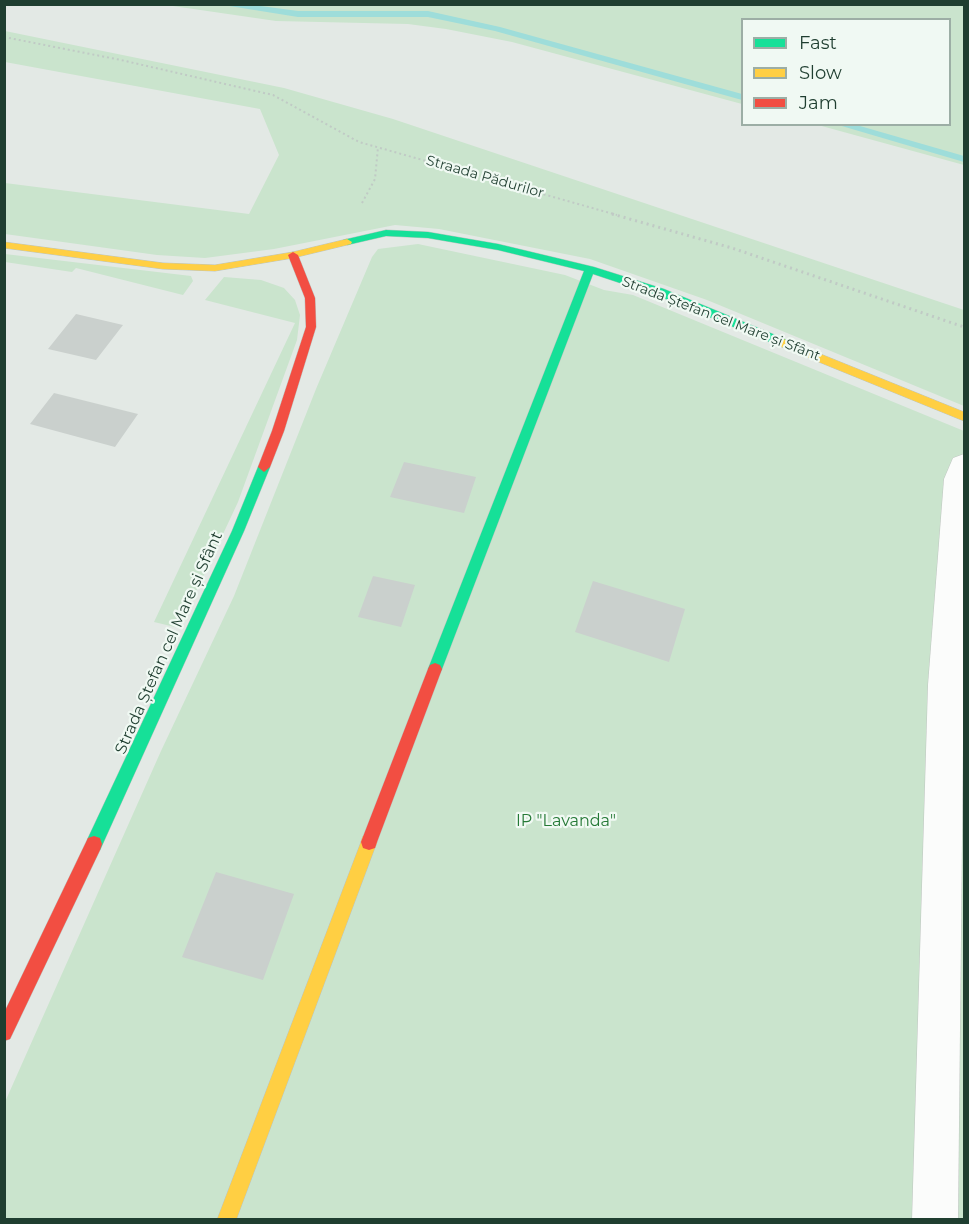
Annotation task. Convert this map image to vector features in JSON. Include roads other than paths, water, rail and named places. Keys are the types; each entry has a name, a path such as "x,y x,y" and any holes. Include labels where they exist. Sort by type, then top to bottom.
{"street":[{"name":"Strada Ștefan cel Mare și Sfânt","path":"4,246 163,266 215,268 293,255 386,233 428,235 498,247 590,269 660,292 964,417"},
{"name":"Strada Ștefan cel Mare și Sfânt","path":"4,1033 124,782 238,531 279,431 311,327 310,298 293,255"},
{"path":"226,1220 341,913 590,269"},
{"path":"935,1220 945,685 959,479 964,466"}],"waterway":[{"path":"221,4 298,14 428,14 497,29 741,97"},
{"path":"847,126 964,159"}],"park label":[{"name":"IP \"Lavanda\"","path":"566,821"}]}
